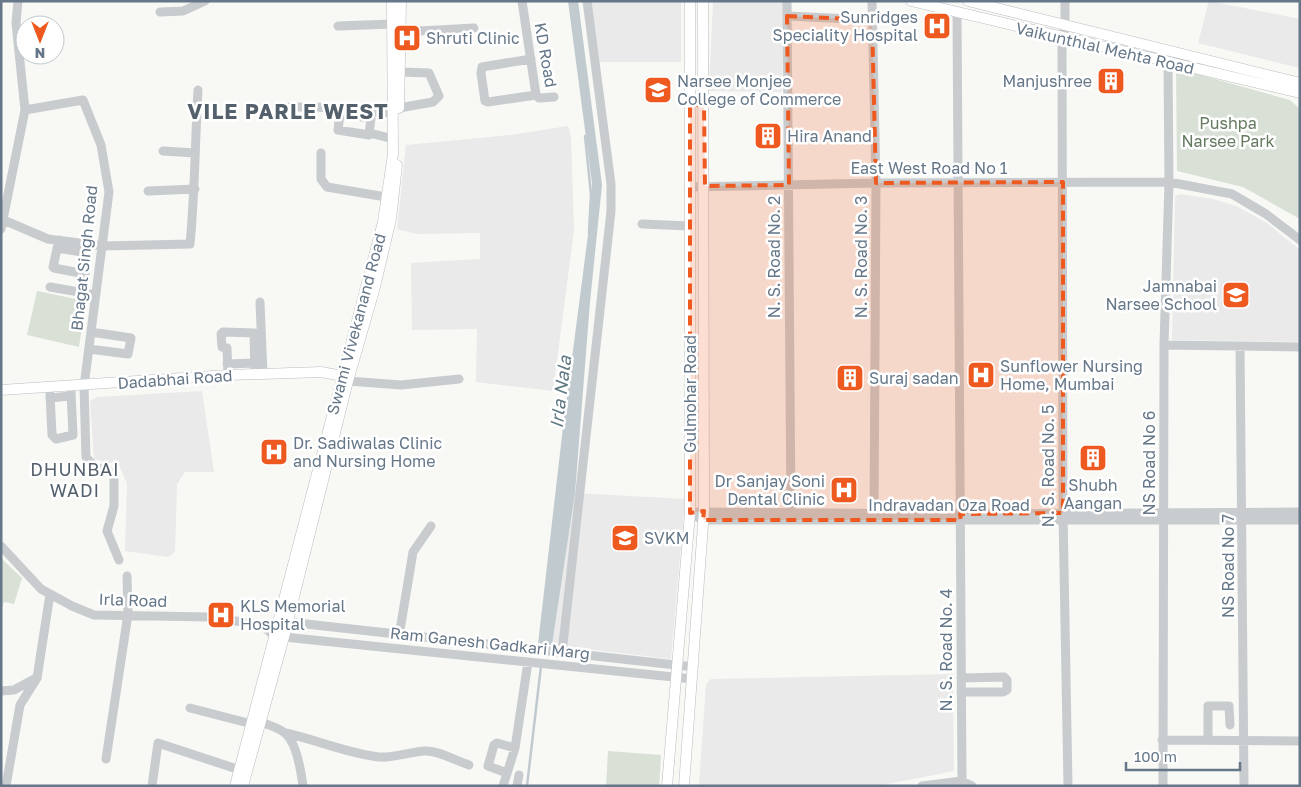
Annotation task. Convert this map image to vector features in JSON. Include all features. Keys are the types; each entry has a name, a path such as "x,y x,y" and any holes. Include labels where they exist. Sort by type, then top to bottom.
{"main road":[{"name":"Swami Vivekanand Road","path":"243,786 282,622 391,219 396,192 396,111 392,1"},
{"name":"Swami Vivekanand Road","path":"347,379 386,197 401,72 401,1"},
{"name":"Gulmohar Road","path":"667,786 690,513 690,1"},
{"name":"Gulmohar Road","path":"684,786 694,667 703,515 705,186 703,1"},
{"name":"Vaikunthlal Mehta Road","path":"911,1 1062,38 1298,91"},
{"name":"Vaikunthlal Mehta Road","path":"968,1 1170,52 1298,91"},
{"path":"690,105 704,106"},
{"name":"Dadabhai Road","path":"1,396 71,394 84,388 228,369 321,372 347,379"},
{"name":"Dadabhai Road","path":"1,390 84,388 321,376 347,379"},
{"name":"Swami Vivekanand Road","path":"235,786 257,723"}],"street":[{"path":"18,1 16,23 25,110 2,223 58,244 74,246 190,244 195,189 198,90"},
{"path":"160,12 183,10 205,1"},
{"name":"KD Road","path":"522,1 536,95 539,98 554,97"},
{"path":"562,653 611,210 611,184 587,1"},
{"name":"N. S. Road No. 2","path":"787,1 791,512"},
{"name":"N. S. Road No. 3","path":"872,1 876,182 874,514"},
{"name":"N. S. Road No. 5","path":"1065,1 1065,26 1062,38 1063,516 1068,786"},
{"path":"957,12 961,517"},
{"path":"787,16 872,20"},
{"path":"338,26 393,24"},
{"path":"401,34 474,28"},
{"path":"401,34 432,35"},
{"name":"NS Road No 6","path":"1163,786 1164,345 1169,182 1168,62 1170,52"},
{"path":"531,59 482,67 481,73 485,101 536,95"},
{"path":"290,108 317,107 396,111 433,102 439,96 428,73 401,72"},
{"name":"Bhagat Singh Road","path":"25,110 82,100 101,145 109,192 84,388 86,457 95,467 114,473 114,506 107,531 119,560"},
{"path":"370,133 393,139"},
{"path":"163,151 195,153"},
{"path":"321,153 321,179 327,187 386,197"},
{"name":"East West Road No 1","path":"689,186 876,182 1169,182 1232,194 1266,214 1300,240"},
{"path":"148,191 195,189"},
{"path":"642,224 689,226"},
{"path":"58,244 55,269 85,274 88,253 74,246"},
{"path":"87,264 100,266"},
{"path":"53,273 98,281"},
{"path":"83,293 84,279"},
{"path":"50,287 96,295"},
{"path":"258,370 260,302"},
{"path":"228,369 226,348 222,346 221,333 252,332 258,336"},
{"path":"258,336 258,370"},
{"path":"1164,345 1300,347"},
{"name":"NS Road No 7","path":"1240,346 1244,786"},
{"path":"347,379 401,385 459,379"},
{"path":"50,396 52,435 56,439 73,435 71,394"},
{"name":"Indravadan Oza Road","path":"703,515 791,512 961,517"},
{"name":"Indravadan Oza Road","path":"703,515 961,517 1243,516 1300,512"},
{"path":"690,513 703,515"},
{"name":"Indravadan Oza Road","path":"1243,516 1300,520"},
{"name":"N. S. Road No. 4","path":"961,517 962,781"},
{"path":"400,636 413,552 431,526"},
{"name":"Irla Road","path":"1,546 8,550 27,576 50,594 94,615 128,614 210,617 262,625"},
{"path":"106,759 128,614 127,576"},
{"path":"6,786 20,705 36,678 50,594"},
{"name":"Ram Ganesh Gadkari Marg","path":"262,625 282,622 694,667"},
{"path":"262,625 279,636"},
{"name":"Ram Ganesh Gadkari Marg","path":"279,636 677,679 693,679"},
{"path":"503,786 515,748 530,662"},
{"path":"961,678 1004,677 1007,691 961,692"},
{"path":"1,691 14,690 36,678"},
{"path":"1208,740 1208,706 1228,706 1230,723 1243,721"},
{"path":"190,708 257,723 286,733 314,739 328,747 372,756 388,757 429,752 469,765"},
{"path":"286,733 298,757 303,786"},
{"path":"1162,740 1300,741"},
{"path":"152,786 158,743 240,770"},
{"path":"507,773 488,766 494,745 497,743 515,748"},
{"path":"517,786 518,775"},
{"path":"922,786 962,781 972,786"}],"highlighted area":[{"path":"787,16 872,20 876,183 1063,182 1063,513 960,514 961,520 703,520 704,511 690,513 690,105 704,105 705,186 789,185"}],"shaded area":[{"path":"568,1 578,1 602,185 590,302 575,493 552,645 538,644 563,427 591,212 592,183"},
{"path":"591,1 681,1 681,62 599,62"},
{"path":"713,1 784,1 782,92 709,91"},
{"path":"1209,1 1300,19 1300,68 1198,43"},
{"path":"568,126 571,137 574,230 553,391 476,382 477,329 412,330 411,263 480,259 480,233 417,234 397,229 406,145 511,135"},
{"name":"Jamnabai Narsee School","path":"1180,194 1213,199 1236,206 1267,223 1300,250 1300,342 1172,340 1175,196"},
{"path":"202,391 214,472 185,472 177,484 175,552 168,557 125,551 127,484 119,465 94,459 90,401 97,397"},
{"name":"SVKM","path":"575,493 685,499 671,659 552,645"},
{"path":"953,674 954,771 877,786 699,786 706,684 711,679"}],"green space":[{"name":"Pushpa Narsee Park","path":"1176,71 1197,74 1290,100 1300,109 1300,219 1243,187 1177,171"},
{"path":"37,291 86,301 79,347 27,335"},
{"path":"1,558 22,578 14,604 4,602 1,611"},
{"path":"608,751 661,755 659,786 606,786"}],"waterway":[{"name":"Irla Nala","path":"585,136 591,194 589,233"},
{"name":"Irla Nala","path":"527,786 541,666"}],"place":[{"name":"Sunridges Speciality Hospital","path":"937,26"},
{"name":"Shruti Clinic","path":"407,38"},
{"name":"Manjushree","path":"1111,81"},
{"name":"Narsee Monjee College of Commerce","path":"658,90"},
{"name":"Hira Anand","path":"768,136"},
{"name":"Jamnabai Narsee School","path":"1236,295"},
{"name":"Sunflower Nursing Home, Mumbai","path":"981,375"},
{"name":"Suraj sadan","path":"850,378"},
{"name":"Dr. Sadiwalas Clinic and Nursing Home","path":"274,452"},
{"name":"Shubh Aangan","path":"1093,458"},
{"name":"Dr Sanjay Soni Dental Clinic","path":"844,490"},
{"name":"SVKM","path":"625,538"},
{"name":"KLS Memorial Hospital","path":"221,615"}],"district":[{"name":"VILE PARLE WEST","path":"288,112"},
{"name":"DHUNBAI WADI","path":"75,480"}]}
